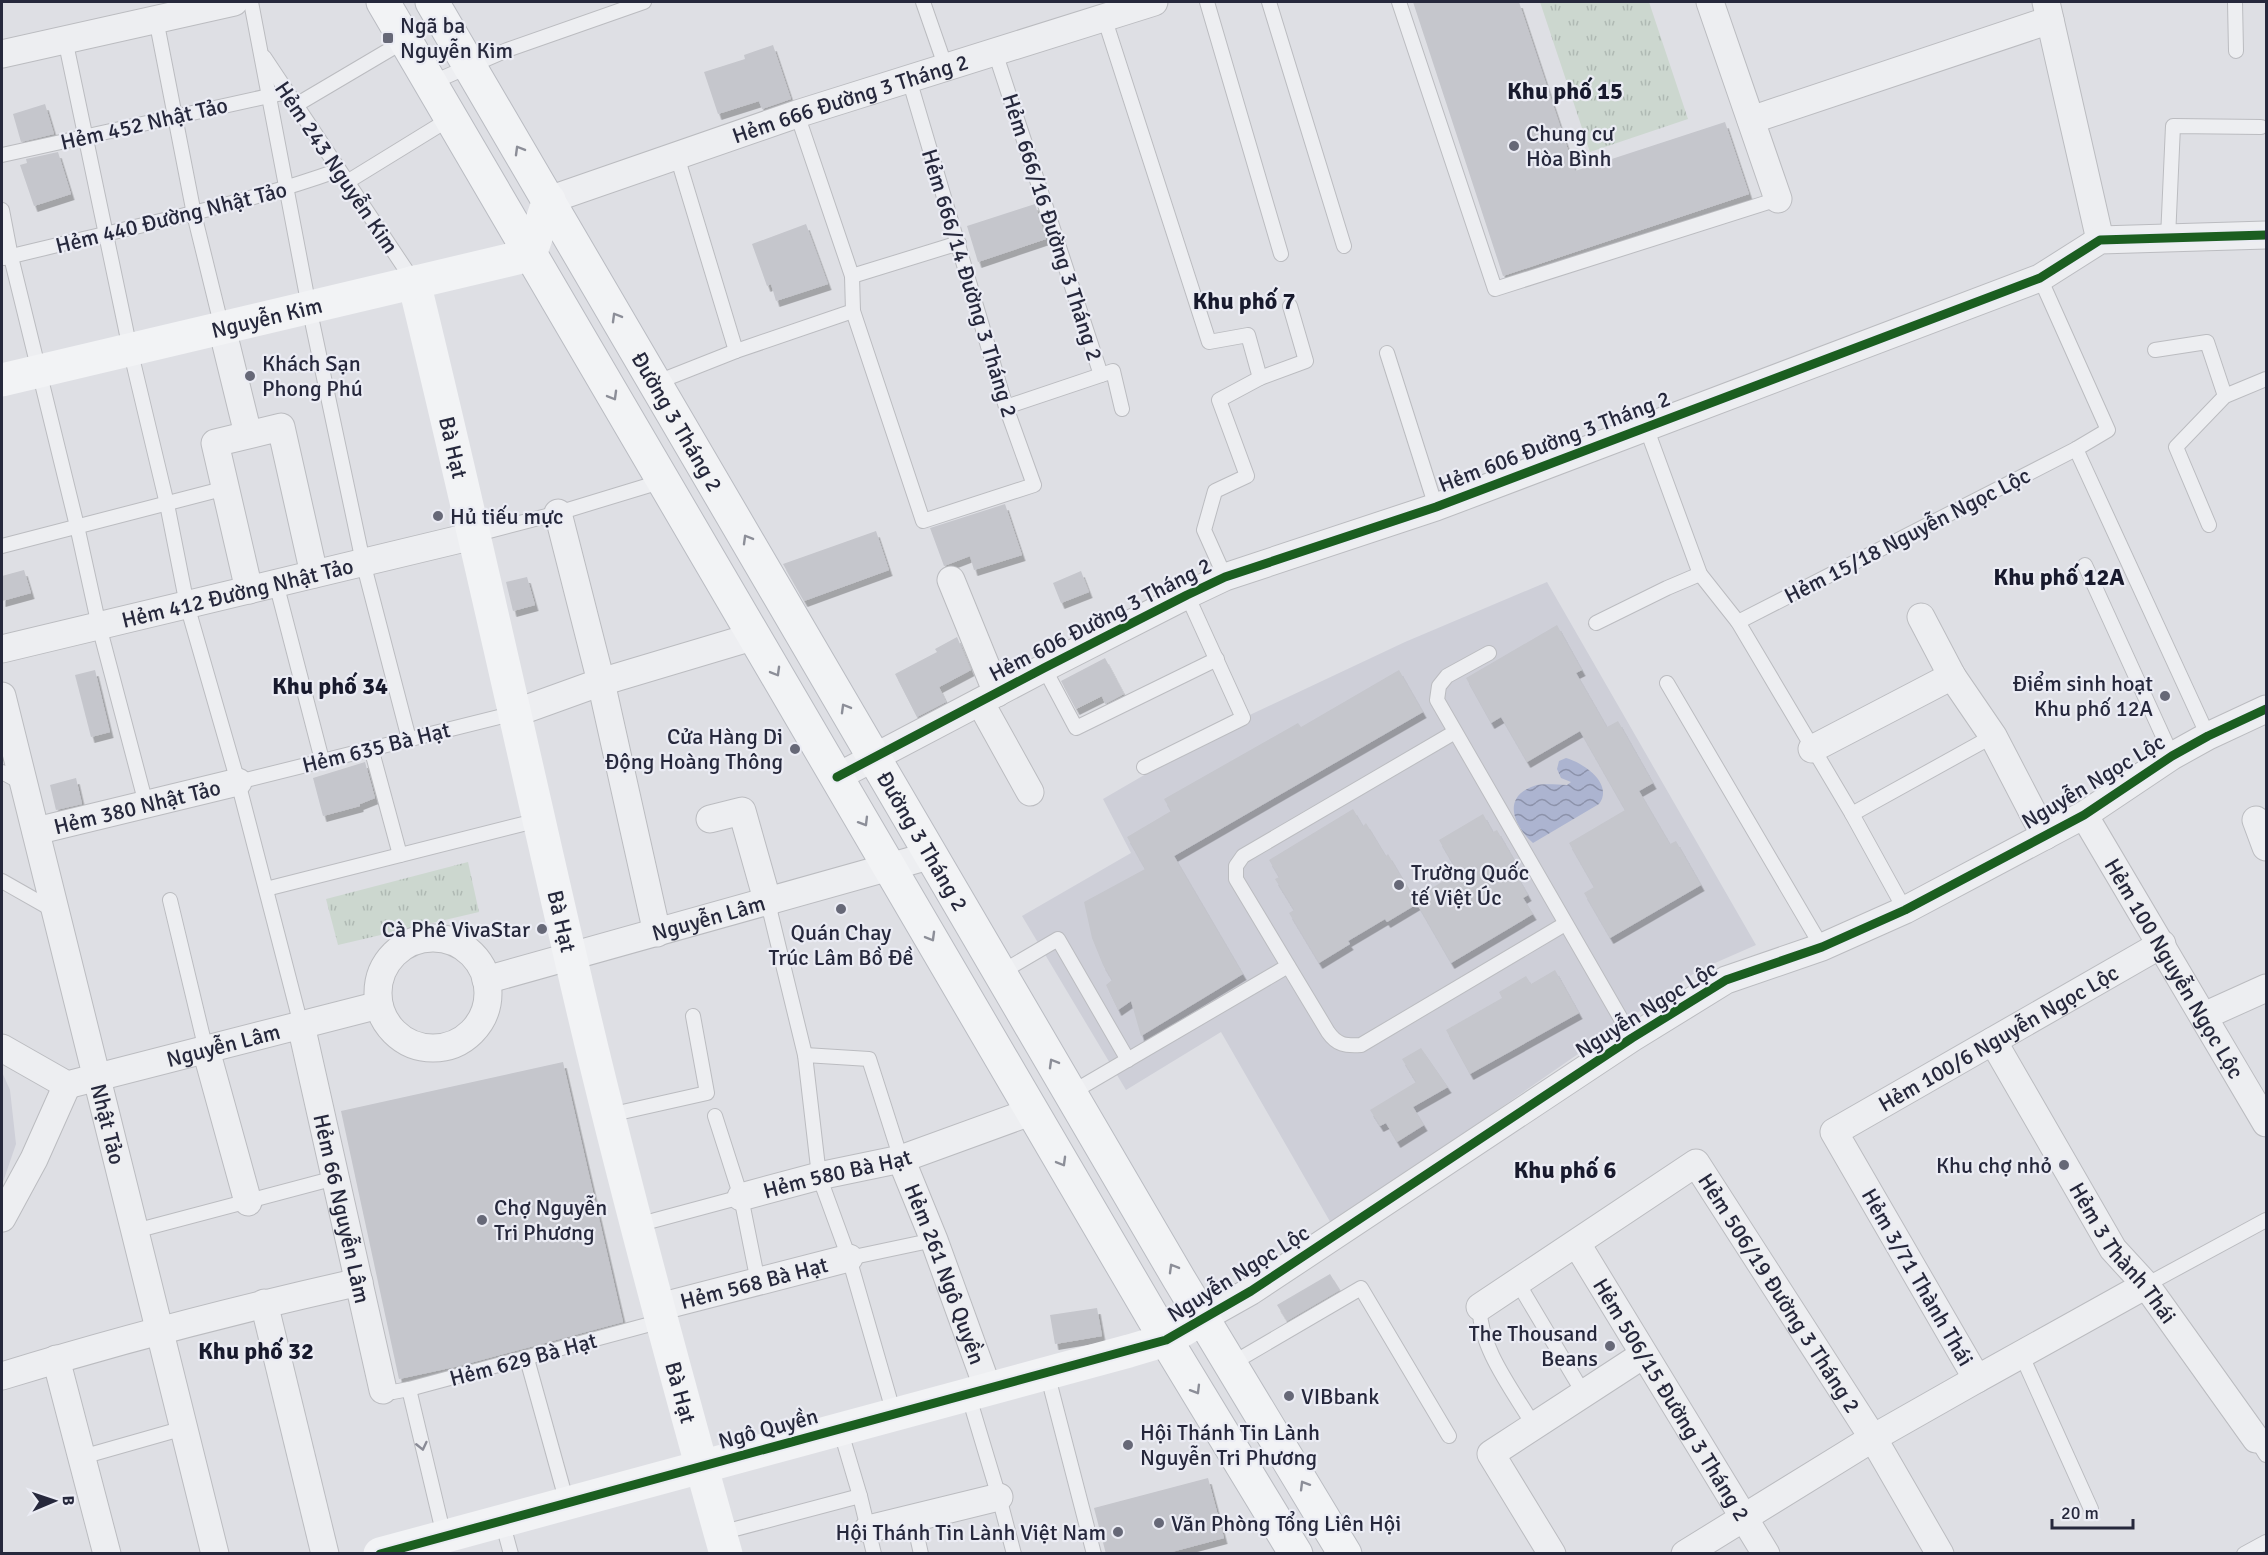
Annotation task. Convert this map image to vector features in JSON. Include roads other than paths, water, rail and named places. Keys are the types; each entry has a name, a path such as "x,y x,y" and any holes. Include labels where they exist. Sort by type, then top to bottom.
{"main road":[{"name":"Đường 3 Tháng 2","path":"383,2 1166,1340 1296,1554"},
{"name":"Đường 3 Tháng 2","path":"432,2 1000,973 1345,1554"},
{"path":"530,255 549,201"},
{"name":"Nguyễn Kim","path":"2,380 530,255"},
{"name":"Bà Hạt","path":"414,282 570,958 660,1314 723,1543"},
{"name":"Nguyễn Ngọc Lộc","path":"1166,1340 1203,1318"},
{"name":"Ngô Quyền","path":"383,1553 1166,1340"}],"street":[{"name":"Hẻm 666 Đường 3 Tháng 2","path":"549,201 797,114 1154,2"},
{"path":"1710,2 1778,199"},
{"path":"2,54 224,3"},
{"path":"1751,120 2048,11 2100,240 2266,235"},
{"name":"Hẻm 606 Đường 3 Tháng 2","path":"837,777 1044,668 1225,577 1436,507 2040,278 2100,240"},
{"path":"222,328 248,434"},
{"path":"249,590 215,443 248,434 281,427 314,574"},
{"path":"558,513 601,682 657,933"},
{"name":"Hẻm 412 Đường Nhật Tảo","path":"2,649 473,536"},
{"path":"951,580 989,697 1030,792"},
{"path":"1921,617 1952,676 1993,736 2045,836"},
{"path":"515,713 601,682 755,636"},
{"path":"1812,749 1952,676"},
{"name":"Nhật Tảo","path":"2,696 13,778 36,831 215,1554"},
{"name":"Nguyễn Ngọc Lộc","path":"1203,1318 1251,1291 1632,1038 1726,980 1822,946 1905,910 2085,815 2172,756 2266,709"},
{"name":"Hẻm 380 Nhật Tảo","path":"36,831 238,782"},
{"path":"710,819 742,811 768,903"},
{"name":"Hẻm 100 Nguyễn Ngọc Lộc","path":"2085,815 2266,1124"},
{"path":"2256,820 2266,847"},
{"name":"Nguyễn Lâm","path":"486,980 768,903 932,855"},
{"path":"438,938 454,942 469,951 480,964 486,980 488,997 484,1014 475,1029 462,1041 446,1047 428,1049 411,1044 397,1035 386,1022 379,1005 378,988 382,971 391,957 404,946 420,939 438,938"},
{"name":"Hẻm 100/6 Nguyễn Ngọc Lộc","path":"1834,1132 2162,944"},
{"path":"2204,1016 2266,988"},
{"name":"Nguyễn Lâm","path":"68,1085 379,1005"},
{"name":"Hẻm 66 Nguyễn Lâm","path":"301,1025 359,1282 396,1390"},
{"name":"Hẻm 3 Thành Thái","path":"1993,1041 2113,1249 2146,1285 2261,1447"},
{"path":"2,1048 68,1085 34,1159 2,1218"},
{"path":"207,1050 248,1202"},
{"name":"Hẻm 580 Bà Hạt","path":"741,1197 819,1176 901,1159 1033,1111"},
{"name":"Hẻm 3/71 Thành Thái","path":"1834,1132 1977,1379 2146,1285"},
{"name":"Hẻm 261 Ngô Quyền","path":"901,1159 934,1240 978,1391"},
{"name":"Hẻm 506/19 Đường 3 Tháng 2","path":"1480,1307 1696,1163 1873,1438 1940,1554"},
{"name":"Hẻm 506/15 Đường 3 Tháng 2","path":"1577,1244 1766,1554"},
{"name":"Hẻm 568 Bà Hạt","path":"660,1314 758,1282 849,1258"},
{"path":"2,1376 159,1330 359,1282"},
{"path":"264,1303 325,1554"},
{"path":"1552,1554 1491,1454 1643,1354"},
{"path":"56,1359 107,1554"},
{"path":"1685,1554 1873,1438 1977,1379"},
{"path":"871,1541 913,1518 999,1497"}],"lane":[{"path":"251,2 285,189 363,562 409,739"},
{"path":"431,83 507,50 644,2"},
{"path":"923,2 946,68"},
{"path":"1207,2 1281,254"},
{"path":"1269,2 1344,246"},
{"path":"1399,2 1495,289 1778,199"},
{"path":"2235,2 2236,51"},
{"path":"1104,17 1209,342 1248,335 1260,378"},
{"path":"156,19 194,214 222,328"},
{"path":"65,39 87,135 130,349 167,504 187,604 238,782 301,1025"},
{"path":"296,105 406,40"},
{"name":"Hẻm 243 Nguyễn Kim","path":"260,51 414,282"},
{"name":"Hẻm 666/16 Đường 3 Tháng 2","path":"995,52 1101,375 1006,407"},
{"name":"Hẻm 666/14 Đường 3 Tháng 2","path":"853,311 923,521 1034,485 1006,407 909,79"},
{"name":"Hẻm 452 Nhật Tảo","path":"2,155 287,92"},
{"path":"655,383 736,351 853,311 852,276 797,114"},
{"name":"Hẻm 440 Đường Nhật Tảo","path":"6,258 343,176 451,118"},
{"path":"2169,238 2173,126 2261,127"},
{"path":"677,156 736,351"},
{"path":"2,210 6,258 38,371 77,525 99,626 146,804"},
{"path":"852,276 959,243"},
{"name":"Hẻm 15/18 Nguyễn Ngọc Lộc","path":"1738,622 2108,430 2040,278"},
{"path":"1225,577 1204,530 1215,491 1247,476 1219,400 1260,378 1306,361 1290,306"},
{"path":"2155,350 2207,342 2224,396"},
{"path":"1387,353 1436,507"},
{"path":"1101,375 1113,371 1122,409"},
{"path":"2209,525 2176,447 2224,396 2266,379"},
{"path":"1646,427 1700,574 1738,622 1852,814 1905,910"},
{"path":"2076,448 2208,736"},
{"path":"473,536 663,481"},
{"path":"2,546 226,488"},
{"path":"2085,566 2172,756"},
{"path":"1596,623 1700,574"},
{"path":"276,583 322,760"},
{"path":"1144,767 1243,718 1187,595"},
{"path":"1490,653 1448,676 1439,686 1437,700 1632,1038"},
{"path":"1044,668 1076,728 1217,659"},
{"path":"1667,683 1822,946"},
{"name":"Hẻm 635 Bà Hạt","path":"238,782 515,713"},
{"path":"1455,732 1243,856 1236,866 1236,879 1335,1042 1347,1046 1361,1045 1565,924"},
{"path":"1852,814 1993,736"},
{"path":"371,748 400,855"},
{"path":"266,889 539,820"},
{"path":"2,881 55,911"},
{"path":"170,900 207,1050"},
{"path":"768,903 805,1055 819,1176 849,1258 894,1414"},
{"path":"1000,973 1058,939 1128,1060"},
{"path":"1071,1093 1288,966"},
{"path":"609,1115 707,1093 693,1016"},
{"path":"805,1055 869,1059 901,1159"},
{"path":"715,1116 741,1197 758,1282"},
{"path":"135,1231 335,1178"},
{"name":"Hẻm 580 Bà Hạt","path":"637,1225 741,1197"},
{"path":"2146,1285 2266,1220"},
{"path":"849,1258 934,1240"},
{"path":"1518,1283 1584,1394"},
{"path":"1231,1364 1362,1288 1449,1436"},
{"path":"1480,1307 1479,1320 1486,1343 1534,1426"},
{"name":"Hẻm 629 Bà Hạt","path":"396,1390 528,1359 660,1314"},
{"path":"2022,1356 2091,1509"},
{"path":"528,1359 567,1503"},
{"path":"1047,1373 1094,1554"},
{"path":"396,1390 444,1536"},
{"path":"978,1391 999,1497 1014,1554"},
{"path":"82,1457 184,1428"},
{"path":"840,1429 871,1541"},
{"path":"723,1543 860,1496"},
{"path":"913,1518 921,1554"},
{"path":"502,1521 511,1554"},
{"path":"2244,1554 2266,1542"}],"water":[{"path":"1566,758 1581,764 1595,775 1603,789 1603,796 1599,804 1533,843 1516,820 1514,804 1517,797 1534,786 1567,785 1571,782 1561,778 1557,769 1559,761"}],"place":[{"name":"Ngã ba Nguyễn Kim","path":"388,38"},
{"name":"Chung cư Hòa Bình","path":"1514,146"},
{"name":"Khách Sạn Phong Phú","path":"250,376"},
{"name":"Hủ tiếu mực","path":"438,516"},
{"name":"Điểm sinh hoạt Khu phố 12A","path":"2165,696"},
{"name":"Cửa Hàng Di Động Hoàng Thông","path":"795,749"},
{"name":"Trường Quốc tế Việt Úc","path":"1399,885"},
{"name":"Quán Chay Trúc Lâm Bồ Đề","path":"841,909"},
{"name":"Cà Phê VivaStar","path":"542,929"},
{"name":"Khu chợ nhỏ","path":"2064,1165"},
{"name":"Chợ Nguyễn Tri Phương","path":"482,1220"},
{"name":"The Thousand Beans","path":"1610,1346"},
{"name":"VIBbank","path":"1289,1396"},
{"name":"Hội Thánh Tin Lành Nguyễn Tri Phương","path":"1128,1445"},
{"name":"Văn Phòng Tổng Liên Hội","path":"1159,1523"},
{"name":"Hội Thánh Tin Lành Việt Nam","path":"1118,1532"}],"district":[{"name":"Khu phố 15","path":"1565,91"},
{"name":"Khu phố 7","path":"1244,301"},
{"name":"Khu phố 12A","path":"2059,577"},
{"name":"Khu phố 34","path":"330,686"},
{"name":"Khu phố 6","path":"1565,1170"},
{"name":"Khu phố 32","path":"256,1351"}]}
